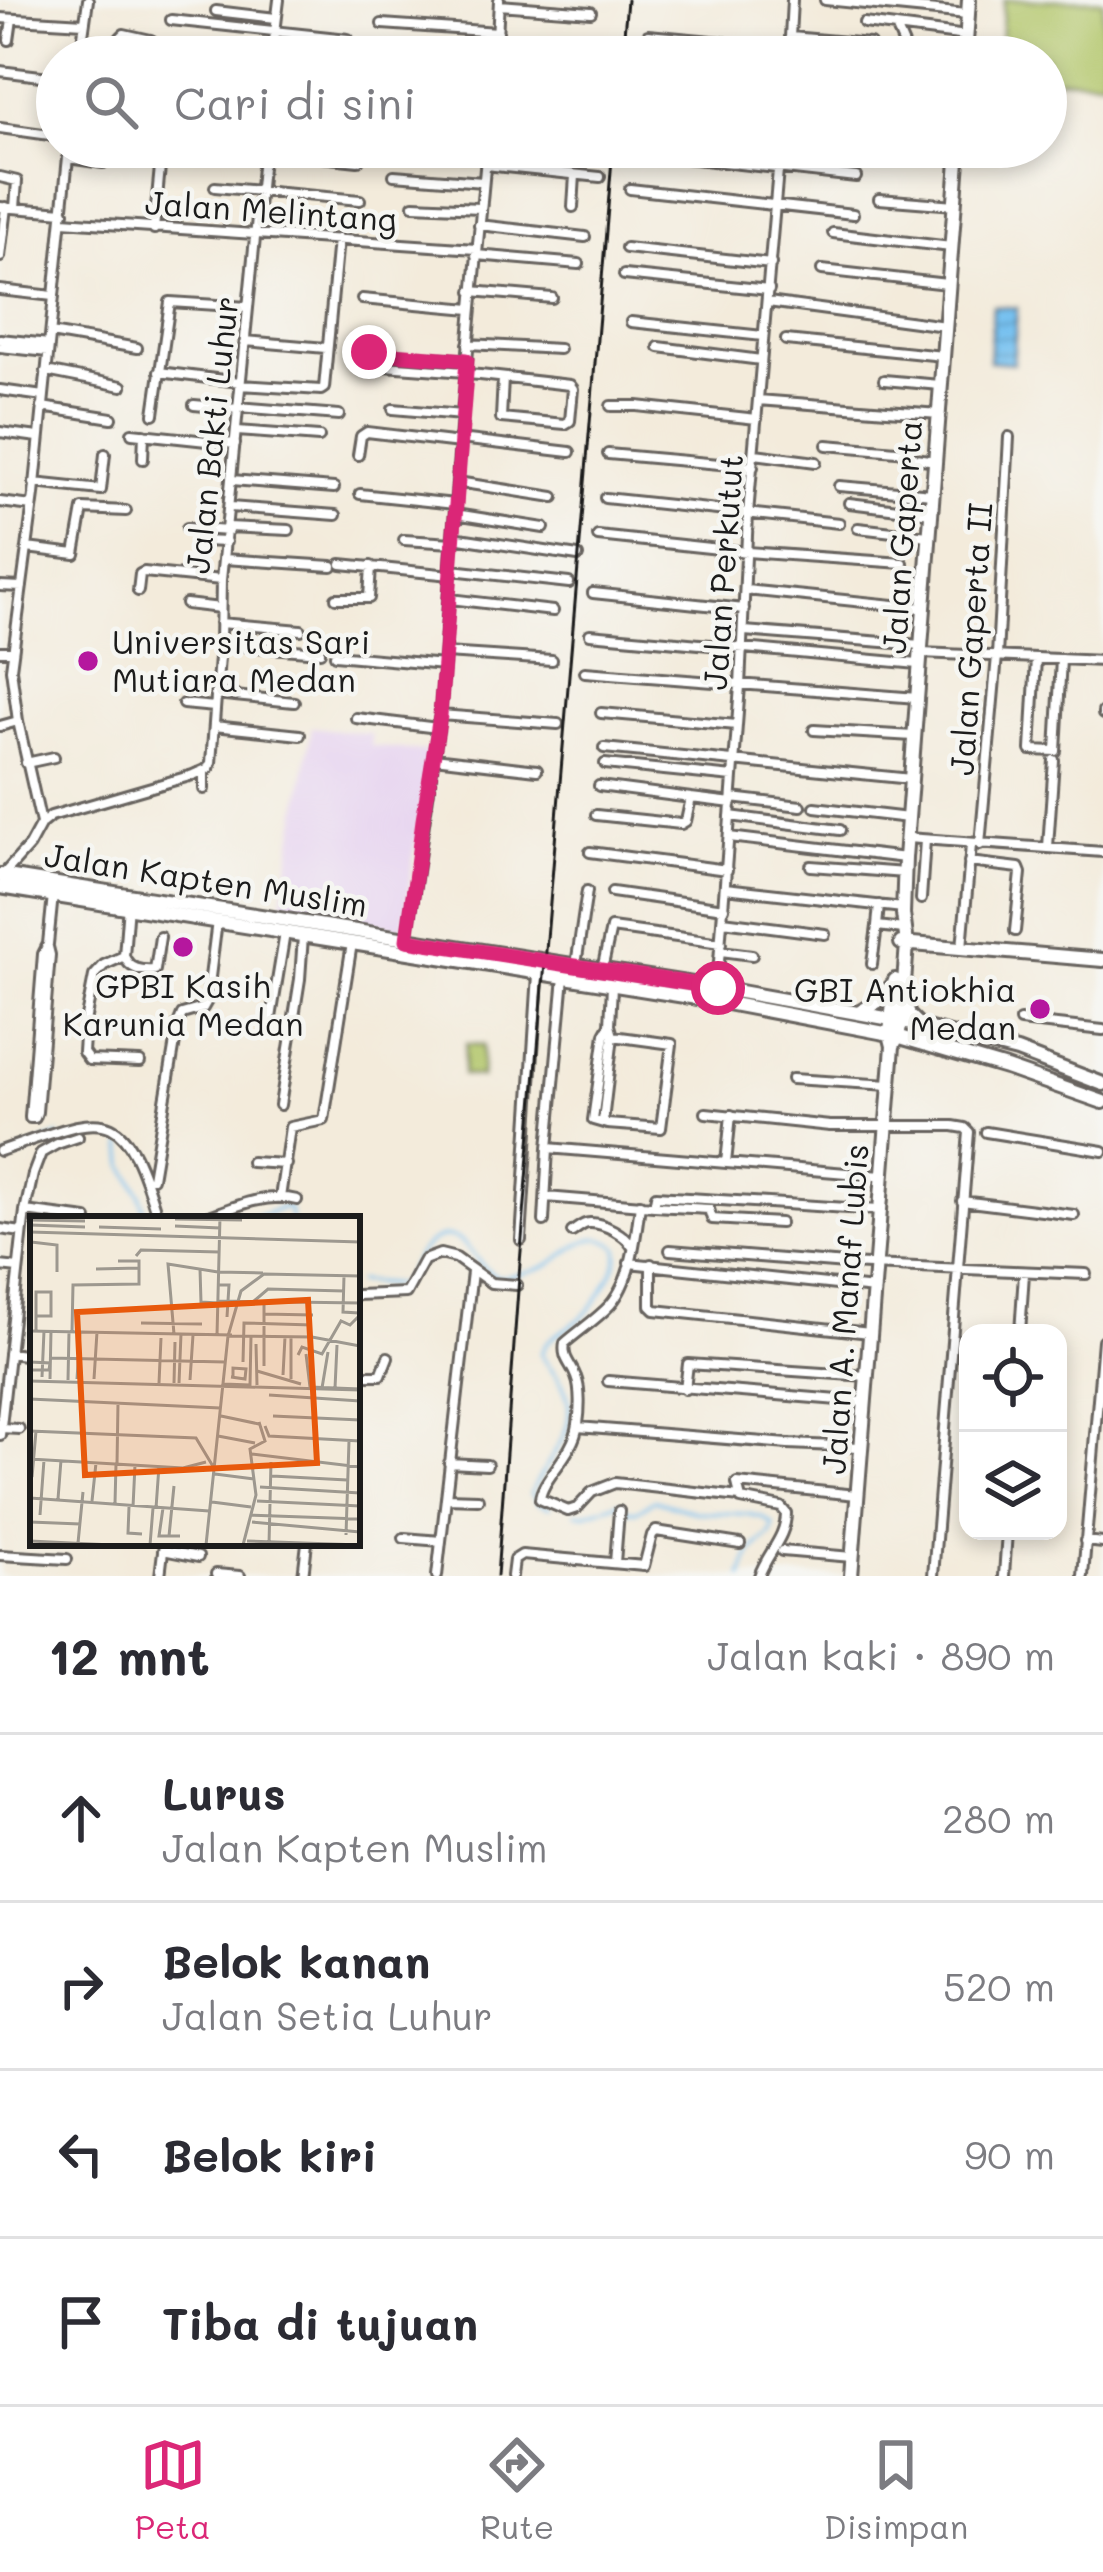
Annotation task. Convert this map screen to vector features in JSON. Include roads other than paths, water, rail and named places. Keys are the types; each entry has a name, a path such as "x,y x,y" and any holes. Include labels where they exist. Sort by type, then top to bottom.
{"main road":[{"path":"967,36 969,7"},
{"name":"Jalan Gaperta","path":"896,1020 902,996 905,858 958,168"},
{"name":"Jalan Kapten Muslim","path":"1,879 53,895 129,900"},
{"name":"Jalan Kapten Muslim","path":"1,879 406,946 538,974 859,1012 1017,1052 1103,1084"},
{"name":"Jalan Kapten Muslim","path":"218,914 285,933 352,944 576,965 717,994 1006,1068 1103,1102"},
{"path":"904,937 962,948 1103,960"},
{"name":"Jalan Gaperta","path":"894,1039 895,982 904,937"},
{"path":"859,1012 880,1000 895,982"},
{"path":"902,996 907,1012 920,1024"},
{"name":"Jalan A. Manaf Lubis","path":"851,1576 894,1039"}],"street":[{"path":"82,36 88,0"},
{"path":"275,36 279,0"},
{"path":"488,0 591,12"},
{"path":"790,36 792,0"},
{"path":"825,0 934,11 969,7"},
{"path":"928,0 934,11"},
{"path":"498,36 499,2"},
{"path":"216,11 276,19"},
{"path":"0,18 84,23"},
{"path":"9,40 12,19"},
{"path":"171,20 317,36"},
{"path":"382,23 498,32"},
{"path":"864,23 967,36"},
{"path":"896,27 900,36"},
{"path":"648,35 659,36"},
{"path":"0,71 36,75"},
{"path":"0,128 36,133"},
{"path":"41,824 11,669 68,168"},
{"path":"154,229 160,168"},
{"name":"Jalan Bakti Luhur","path":"205,789 204,771 211,763 221,580 261,168"},
{"path":"406,946 440,716 484,168"},
{"path":"511,168 600,177"},
{"name":"Jalan Perkutut","path":"717,994 748,514 778,168"},
{"path":"785,168 856,178"},
{"path":"394,175 483,182"},
{"path":"573,207 575,175"},
{"path":"0,177 16,181 0,257"},
{"path":"215,188 360,200"},
{"path":"629,189 853,214"},
{"path":"879,199 955,205"},
{"path":"414,205 480,208"},
{"name":"Jalan Melintang","path":"7,207 154,229 338,239 579,264"},
{"path":"479,225 585,237"},
{"path":"833,233 952,247"},
{"path":"159,371 240,384 323,389 338,239"},
{"path":"626,248 771,264"},
{"path":"822,270 949,284"},
{"path":"624,274 769,290"},
{"path":"0,290 53,296"},
{"path":"472,291 552,298"},
{"path":"362,298 470,309"},
{"path":"154,414 170,302 248,307"},
{"path":"768,302 946,326"},
{"path":"631,322 763,336"},
{"path":"786,340 943,356"},
{"path":"245,341 326,348"},
{"path":"0,343 137,348"},
{"path":"468,344 560,350"},
{"path":"659,347 761,360"},
{"path":"369,352 467,360"},
{"path":"357,364 466,373 571,385 570,421 500,418 503,378"},
{"path":"46,371 122,386"},
{"path":"884,380 941,385"},
{"path":"0,390 112,418"},
{"path":"758,400 939,414"},
{"path":"194,404 339,415"},
{"path":"611,406 757,419"},
{"path":"393,410 462,415"},
{"path":"237,431 319,436"},
{"path":"0,432 38,437"},
{"path":"358,455 361,436 367,432 570,452"},
{"path":"132,433 235,444"},
{"path":"142,459 144,434"},
{"name":"Jalan Gaperta II","path":"962,948 998,656 1009,436"},
{"path":"827,445 908,452 936,461"},
{"path":"34,483 101,490 105,454"},
{"path":"608,454 754,467"},
{"path":"754,454 816,462"},
{"path":"232,480 334,488"},
{"path":"457,482 554,497"},
{"path":"839,486 933,494"},
{"path":"360,494 544,528"},
{"path":"605,498 839,524"},
{"path":"0,502 32,506"},
{"path":"849,503 932,513"},
{"path":"230,507 337,514"},
{"path":"27,548 76,553 83,508 126,511"},
{"path":"187,528 227,533 290,530"},
{"path":"858,528 930,536"},
{"path":"203,541 227,533"},
{"path":"598,536 903,563"},
{"path":"404,540 453,540 578,556"},
{"path":"224,559 569,583"},
{"path":"336,598 369,598 371,566"},
{"path":"138,592 141,572 221,580"},
{"path":"0,586 22,587"},
{"path":"746,590 924,608"},
{"path":"593,593 744,609"},
{"path":"450,599 553,611"},
{"path":"186,604 220,608"},
{"path":"220,623 301,630"},
{"path":"743,631 921,654"},
{"path":"590,634 741,649 1103,661"},
{"path":"220,644 320,652"},
{"path":"0,651 14,652"},
{"path":"445,653 552,660"},
{"path":"335,655 444,664"},
{"path":"1036,658 1031,750 1056,751 1061,659"},
{"path":"585,673 917,698"},
{"path":"215,694 294,702"},
{"path":"183,704 215,706"},
{"path":"601,713 737,724"},
{"path":"440,716 558,724"},
{"path":"356,718 438,728"},
{"path":"0,726 18,721"},
{"path":"214,726 300,735"},
{"path":"814,730 914,736"},
{"path":"604,748 911,779"},
{"path":"26,763 54,757"},
{"path":"434,758 536,770"},
{"path":"1048,847 1054,760"},
{"path":"605,764 734,777"},
{"path":"1,879 41,824 62,812 204,771"},
{"path":"599,787 801,806"},
{"path":"596,815 683,824 691,798"},
{"path":"815,807 908,818"},
{"path":"730,816 840,830"},
{"path":"729,837 905,858"},
{"path":"907,838 1103,852"},
{"path":"921,899 925,840"},
{"path":"590,852 727,870"},
{"path":"969,862 1018,868 1015,931"},
{"path":"811,866 905,873"},
{"path":"725,888 904,908"},
{"path":"576,965 587,890"},
{"path":"612,892 724,908"},
{"path":"38,1060 37,1112 32,1119 43,954 53,895"},
{"path":"129,900 127,963 135,969 155,970 160,937"},
{"path":"872,964 879,905"},
{"path":"152,1178 178,1024 182,1014 203,1009 207,1001 218,914"},
{"path":"723,921 825,934"},
{"path":"877,926 904,937"},
{"path":"602,970 611,928 752,955"},
{"path":"269,1030 285,933"},
{"path":"280,1105 304,936"},
{"path":"280,1198 290,1127 322,1122 326,1115 352,944"},
{"path":"124,956 104,965 94,976 83,1052 89,1060 140,1062"},
{"path":"521,1240 538,974"},
{"path":"544,1221 564,977"},
{"path":"605,1060 613,1036 613,985"},
{"path":"1020,1021 1103,1030"},
{"path":"610,1024 604,1034 600,1102 593,1120 661,1128 671,1043 613,1036"},
{"path":"792,1079 890,1084"},
{"path":"706,1114 830,1126 965,1128 970,1135 933,1576"},
{"path":"726,1163 731,1115"},
{"path":"0,1150 77,1124 115,1127 146,1175 157,1216"},
{"path":"986,1132 1103,1151"},
{"path":"19,1430 0,1431 25,1210 41,1153 78,1137"},
{"path":"551,1148 882,1176"},
{"path":"251,1162 286,1164"},
{"path":"653,1206 656,1196 879,1210"},
{"path":"546,1197 709,1209 712,1219 780,1222"},
{"path":"211,1216 259,1199 297,1200"},
{"path":"962,1201 1074,1216"},
{"path":"640,1204 619,1294 563,1348 578,1379 578,1427 540,1499 563,1510 577,1508 592,1492 615,1483 740,1497 781,1507 786,1513 785,1531 759,1576"},
{"path":"25,1210 66,1216"},
{"path":"572,1232 594,1223 626,1237 632,1247"},
{"path":"0,1228 22,1232"},
{"path":"670,1250 1086,1274"},
{"path":"360,1294 403,1294 424,1260 440,1254 456,1258 490,1283 517,1285"},
{"path":"629,1263 874,1289"},
{"path":"651,1264 651,1308 655,1310 870,1334"},
{"path":"0,1266 30,1276"},
{"path":"437,1576 472,1272"},
{"path":"1021,1324 1024,1273"},
{"path":"1083,1576 1103,1340"},
{"path":"9,1353 30,1356"},
{"path":"360,1375 381,1376 388,1357"},
{"path":"685,1389 688,1364 867,1376"},
{"path":"608,1381 865,1402"},
{"path":"578,1427 862,1447"},
{"path":"449,1463 487,1465"},
{"path":"740,1497 737,1484 858,1495"},
{"path":"446,1498 478,1499"},
{"path":"615,1563 619,1511"},
{"path":"512,1576 514,1560 522,1555 646,1565 656,1531 740,1544"},
{"path":"404,1538 441,1540"},
{"path":"1004,1576 1006,1540"},
{"path":"1085,1541 1103,1543"},
{"path":"160,1576 163,1546 199,1557"},
{"path":"303,1576 307,1546"},
{"path":"782,1550 854,1557"},
{"path":"0,1555 67,1559"},
{"path":"216,1574 240,1576"}],"water":[{"path":"993,306 1017,308 1013,363 989,361"}],"waterway":[{"path":"0,1161 20,1156 58,1135"},
{"path":"123,1144 125,1166 145,1216"},
{"path":"259,1216 285,1207 290,1216"},
{"path":"360,1282 400,1285 422,1250 443,1237 460,1241 485,1269 502,1277 543,1267 590,1240 608,1241 618,1248 615,1266 597,1299 583,1316 551,1338 541,1354 561,1382 569,1416 531,1493 549,1507"},
{"path":"576,1513 619,1502 636,1511 654,1500 697,1512 761,1517 773,1524 772,1529 751,1554 742,1576"}],"railway":[{"path":"624,36 627,0"},
{"path":"497,1576 611,168"}],"place":[{"name":"Universitas Sari Mutiara Medan","path":"88,661"},
{"name":"GPBI Kasih Karunia Medan","path":"183,947"},
{"name":"GBI Antiokhia Medan","path":"1040,1009"}]}
